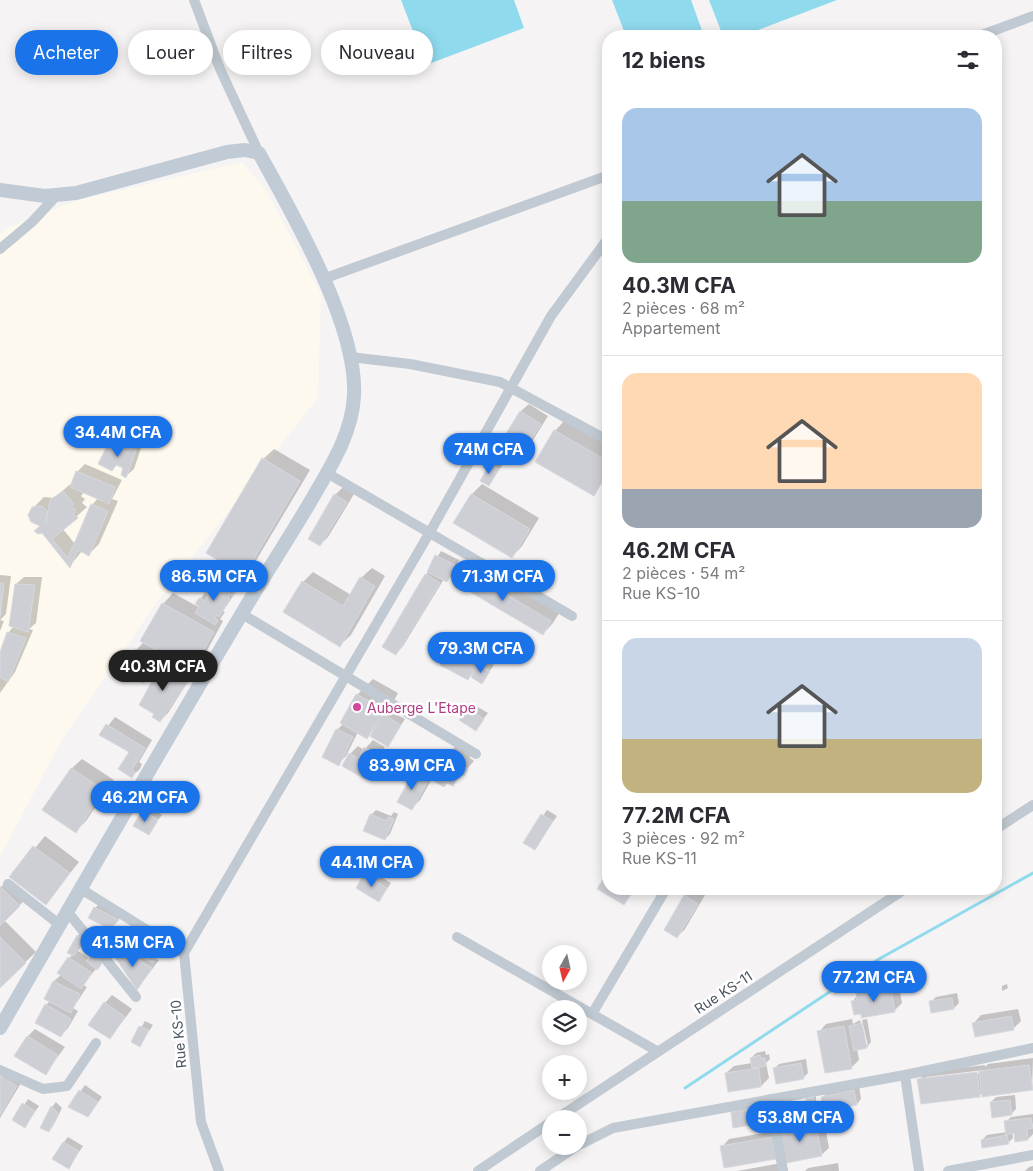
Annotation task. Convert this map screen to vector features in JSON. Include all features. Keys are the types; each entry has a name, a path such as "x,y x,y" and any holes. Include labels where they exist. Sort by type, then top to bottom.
{"street":[{"path":"0,1028 67,911 327,473 340,449 351,417 354,395 346,338 323,279 273,177 259,153 217,61 194,0"},
{"path":"995,30 1033,16"},
{"path":"0,190 35,195 76,193 227,152 245,150 259,153"},
{"path":"323,279 602,178"},
{"path":"0,249 32,222 57,195"},
{"path":"81,889 184,953 430,532 551,316 602,247"},
{"path":"350,357 410,364 472,376 510,387 602,437"},
{"path":"327,473 572,616"},
{"path":"242,614 476,754"},
{"path":"1002,825 1033,805"},
{"path":"8,884 60,925"},
{"path":"592,1014 662,895"},
{"name":"Rue KS-11","path":"569,1110 896,895"},
{"path":"67,911 136,997"},
{"path":"458,937 657,1051"},
{"name":"Rue KS-10","path":"184,953 201,1122 219,1171"},
{"path":"0,1070 43,1088 68,1086 96,1043"},
{"path":"587,1141 613,1128 905,1075 1033,1048"},
{"path":"905,1075 919,1171"},
{"path":"770,1099 784,1171"},
{"path":"478,1171 542,1128"},
{"path":"540,1171 564,1155"},
{"path":"948,1171 1033,1155"}],"shaded area":[{"path":"242,162 266,190 321,294 318,398 157,602 61,741 0,857 0,234 7,228 75,201"}],"water":[{"path":"401,0 514,0 524,28 433,62 433,30 413,30"},
{"path":"612,0 691,0 702,30 624,30"},
{"path":"709,0 837,0 758,30 721,30"}],"building":[{"path":"520,411 541,424 520,457 499,445"},
{"path":"554,430 602,458 602,482 594,496 535,462"},
{"path":"109,442 136,450 126,478 121,475 123,468 116,465 112,471 98,464"},
{"path":"262,458 300,481 244,576 206,553"},
{"path":"490,464 499,469 489,486 480,481"},
{"path":"76,471 115,487 109,504 70,487"},
{"path":"63,491 74,504 71,507 76,510 73,514 78,518 52,539 68,558 91,504 108,511 89,556 78,550 70,568 42,533 38,534 34,531 40,526 31,522 28,515 32,507 42,506 48,512 44,524 46,525 50,500"},
{"path":"334,494 347,502 320,546 308,539"},
{"path":"471,494 530,529 512,558 453,523"},
{"path":"435,555 455,565 447,582 427,572"},
{"path":"464,569 551,621 543,635 455,583"},
{"path":"425,574 440,583 396,655 382,647"},
{"path":"360,577 375,586 340,647 283,612 302,581 343,606"},
{"path":"215,579 235,591 233,596 229,594 228,597 230,598 219,617 217,615 215,618 218,620 215,625 195,613 199,606 195,604 199,598 205,601 208,595 203,592 206,587 209,589"},
{"path":"0,583 4,583 0,617"},
{"path":"15,584 35,585 28,632 9,626"},
{"path":"162,603 214,632 192,670 140,641"},
{"path":"7,632 26,638 8,682 0,677 0,652"},
{"path":"452,644 480,659 468,680 440,665"},
{"path":"135,649 160,664 152,677 149,675 143,683 122,671"},
{"path":"162,663 188,680 160,722 152,717 154,714 139,705"},
{"path":"479,664 490,671 482,684 471,677"},
{"path":"356,694 384,709 367,739 340,723"},
{"path":"467,708 484,719 476,731 459,720"},
{"path":"383,714 401,725 388,747 370,736"},
{"path":"106,724 145,748 132,770 135,772 132,778 118,769 129,752 99,735"},
{"path":"336,729 353,737 339,766 322,757"},
{"path":"364,747 378,755 365,779 342,766 349,753 358,758"},
{"path":"447,753 463,760 463,766 468,769 464,776 460,774 453,786 447,783 444,787 435,782 444,767 441,766"},
{"path":"71,768 104,790 76,833 42,810"},
{"path":"413,773 428,781 412,810 397,802"},
{"path":"142,810 158,820 149,835 133,826"},
{"path":"370,814 387,821 388,817 394,819 385,840 363,831"},
{"path":"541,814 553,821 535,850 523,843"},
{"path":"33,846 70,873 46,905 9,877"},
{"path":"364,874 387,888 379,902 356,888"},
{"path":"602,881 602,892 597,889"},
{"path":"0,886 20,906 0,926"},
{"path":"607,895 630,895 624,905"},
{"path":"684,895 698,904 677,938 664,930"},
{"path":"94,907 119,920 110,929 88,918"},
{"path":"133,932 161,949 153,963 125,946"},
{"path":"77,935 84,939 74,956 67,953"},
{"path":"0,937 26,963 0,988"},
{"path":"121,949 152,968 137,990 115,957"},
{"path":"93,954 103,962 97,970 86,961"},
{"path":"68,957 92,973 81,989 57,973"},
{"path":"53,981 80,994 71,1013 44,999"},
{"path":"891,987 895,1012 861,1018 861,1014 854,1015 851,1001 857,1000 856,992"},
{"path":"952,998 954,1009 931,1013 929,1001"},
{"path":"104,1002 125,1017 110,1039 88,1025"},
{"path":"45,1004 71,1019 61,1037 35,1023"},
{"path":"1011,1016 1014,1030 975,1037 972,1023"},
{"path":"862,1023 867,1048 854,1051 849,1026"},
{"path":"139,1026 149,1030 140,1047 131,1042"},
{"path":"844,1026 852,1069 825,1073 817,1031"},
{"path":"27,1036 58,1055 46,1075 14,1056"},
{"path":"760,1055 761,1059 765,1058 766,1066 752,1068 750,1058"},
{"path":"801,1063 804,1079 776,1084 773,1068"},
{"path":"1029,1065 1033,1090 982,1097 979,1071"},
{"path":"759,1068 761,1087 728,1092 725,1073"},
{"path":"977,1072 980,1097 921,1104 917,1079"},
{"path":"0,1076 17,1086 0,1115"},
{"path":"79,1090 98,1102 88,1117 68,1107"},
{"path":"854,1090 857,1105 824,1111 821,1097"},
{"path":"806,1098 814,1098 814,1108 806,1108"},
{"path":"1010,1100 1012,1115 992,1118 990,1102"},
{"path":"22,1103 35,1111 25,1128 12,1120"},
{"path":"51,1106 58,1113 49,1132 40,1128"},
{"path":"767,1106 769,1122 733,1128 731,1112"},
{"path":"1031,1118 1033,1128 1027,1129 1028,1140 1015,1142 1014,1133 1006,1135 1004,1121"},
{"path":"815,1122 822,1156 786,1163 779,1129"},
{"path":"1007,1135 1009,1144 982,1148 981,1140"},
{"path":"772,1137 776,1159 724,1168 720,1146"},
{"path":"63,1142 79,1151 69,1169 52,1159"}],"waterway":[{"path":"1002,890 1033,873"},
{"path":"685,1088 879,959 994,895"}],"place":[{"name":"Auberge L'Etape","path":"357,707"}]}
